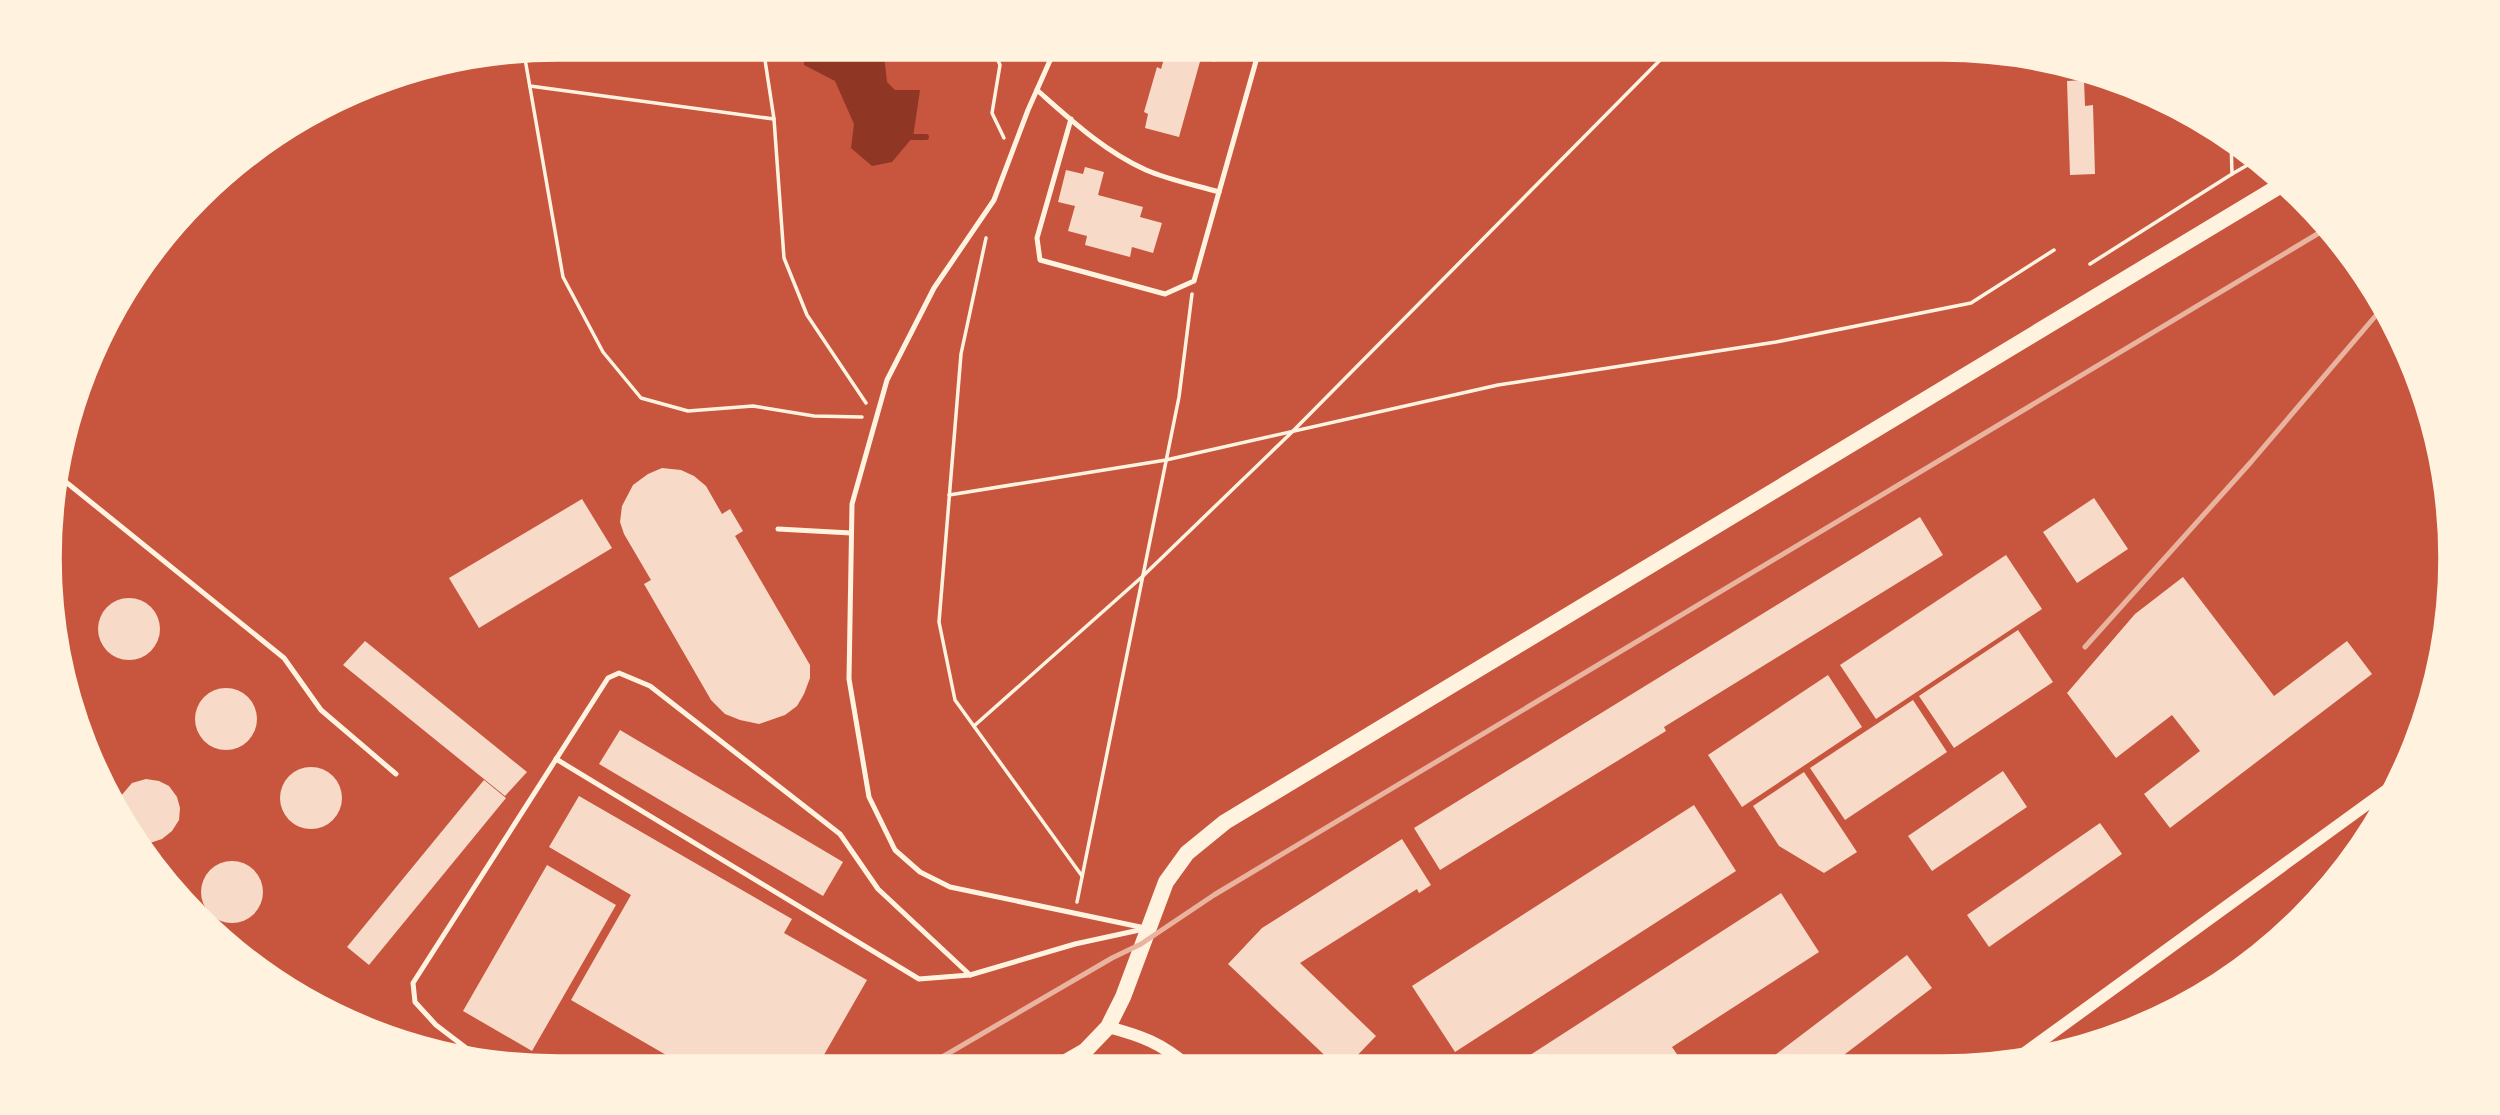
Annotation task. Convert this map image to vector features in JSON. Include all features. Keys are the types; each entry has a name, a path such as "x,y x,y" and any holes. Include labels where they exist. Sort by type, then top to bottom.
{"main road":[{"path":"1076,1056 1085,1051 1108,1027 1123,998 1166,883 1187,853 1225,822 2276,188"}],"street":[{"path":"2033,1047 2380,795"},
{"path":"1108,1027 1166,1048 1176,1056"}],"lane":[{"path":"1050,60 994,200 934,288 887,380 852,504 849,680 869,797 895,850 920,872 950,887 1147,929"},
{"path":"1071,120 1037,238 1040,260 1165,294 1194,281 1256,60"},
{"path":"1037,90 1095,141 1147,171 1219,192"},
{"path":"66,481 284,658 321,710 396,774"},
{"path":"778,528 851,533"},
{"path":"464,1047 436,1025 415,1002 413,983 608,678 619,673 650,686 841,834 878,889 970,975"},
{"path":"556,759 919,979 970,975 1075,944 1147,929"}],"path":[{"path":"764,60 774,119 784,258 807,315 876,418"},
{"path":"998,60 1000,65 992,113 1011,155"},
{"path":"974,726 1143,576 1292,432 1660,60"},
{"path":"525,61 564,277 603,352 642,398 688,411 753,406 814,416 876,418"},
{"path":"530,86 774,119"},
{"path":"2231,152 2232,174"},
{"path":"2090,264 2249,164"},
{"path":"994,200 961,354 939,622 955,700 1082,876"},
{"path":"949,495 1166,460 1498,386 1776,342 1971,303 2054,250"},
{"path":"1074,914 1179,397 1194,281"}],"shaded area":[{"path":"804,60 884,60 887,82 895,90 920,90 913,137 892,162 872,166 851,148 854,124 835,81 804,65"}],"building":[{"path":"1164,60 1200,60 1179,137 1145,128 1148,114 1144,112 1157,67 1161,69"},
{"path":"2084,80 2085,106 2093,105 2095,174 2070,175 2067,81"},
{"path":"1085,167 1104,172 1098,195 1143,207 1140,217 1162,223 1153,253 1132,247 1130,257 1085,245 1087,236 1068,231 1075,206 1058,202 1066,170 1083,174"},
{"path":"662,468 681,470 694,476 706,486 722,514 730,509 743,531 735,536 810,665 810,678 804,694 797,706 785,715 759,724 725,714 711,700 644,584 651,580 624,534 620,522 622,506 633,485"},
{"path":"2094,498 2128,549 2077,583 2043,532"},
{"path":"582,499 612,548 479,628 449,578"},
{"path":"1920,517 1943,555 1664,727 1666,731 1440,870 1414,828"},
{"path":"2006,555 2042,609 1876,719 1840,665"},
{"path":"2183,577 2274,696 2347,641 2372,674 2170,828 2144,794 2200,751 2172,715 2116,758 2067,693 2135,614"},
{"path":"123,598 135,598 151,607 158,617 158,641 151,651 135,660 123,660 112,655 103,646 98,635 98,623 103,612 112,603"},
{"path":"2018,630 2053,682 1954,748 1919,696"},
{"path":"365,641 527,772 505,796 343,665"},
{"path":"1828,675 1862,727 1742,807 1708,755"},
{"path":"220,688 232,688 248,697 255,707 255,731 248,741 232,750 220,750 209,745 200,736 195,725 195,713 200,702 209,693"},
{"path":"1913,700 1947,752 1845,820 1810,768"},
{"path":"620,730 843,862 823,896 599,764"},
{"path":"305,767 317,767 333,776 340,786 340,810 333,820 317,829 305,829 294,824 285,815 280,804 280,792 285,781 294,772"},
{"path":"2003,771 2027,807 1932,871 1908,836"},
{"path":"1804,772 1857,852 1824,873 1779,846 1753,806"},
{"path":"146,779 159,781 169,786 177,797 179,820 172,831 162,839 149,843 121,796 132,783"},
{"path":"484,780 506,798 369,965 347,947"},
{"path":"579,796 792,919 784,933 867,980 823,1056 668,1056 571,1000 631,895 549,847"},
{"path":"1694,805 1736,871 1455,1052 1412,986"},
{"path":"2100,823 2122,854 1989,947 1967,915"},
{"path":"1402,839 1431,885 1419,893 1417,889 1300,963 1376,1036 1357,1056 1325,1056 1228,964 1262,928"},
{"path":"226,861 238,861 254,870 261,880 261,904 254,914 238,923 226,923 215,918 206,909 201,898 201,886 206,875 215,866"},
{"path":"547,865 616,905 532,1051 463,1011"},
{"path":"1781,893 1819,952 1672,1047 1678,1056 1529,1056"},
{"path":"1907,955 1932,988 1843,1056 1774,1056"}],"waterway":[{"path":"913,137 926,137"}],"railway":[{"path":"944,1056 1112,958 1141,944 1214,895 2320,232"},
{"path":"2085,647 2251,462 2377,314"}]}
